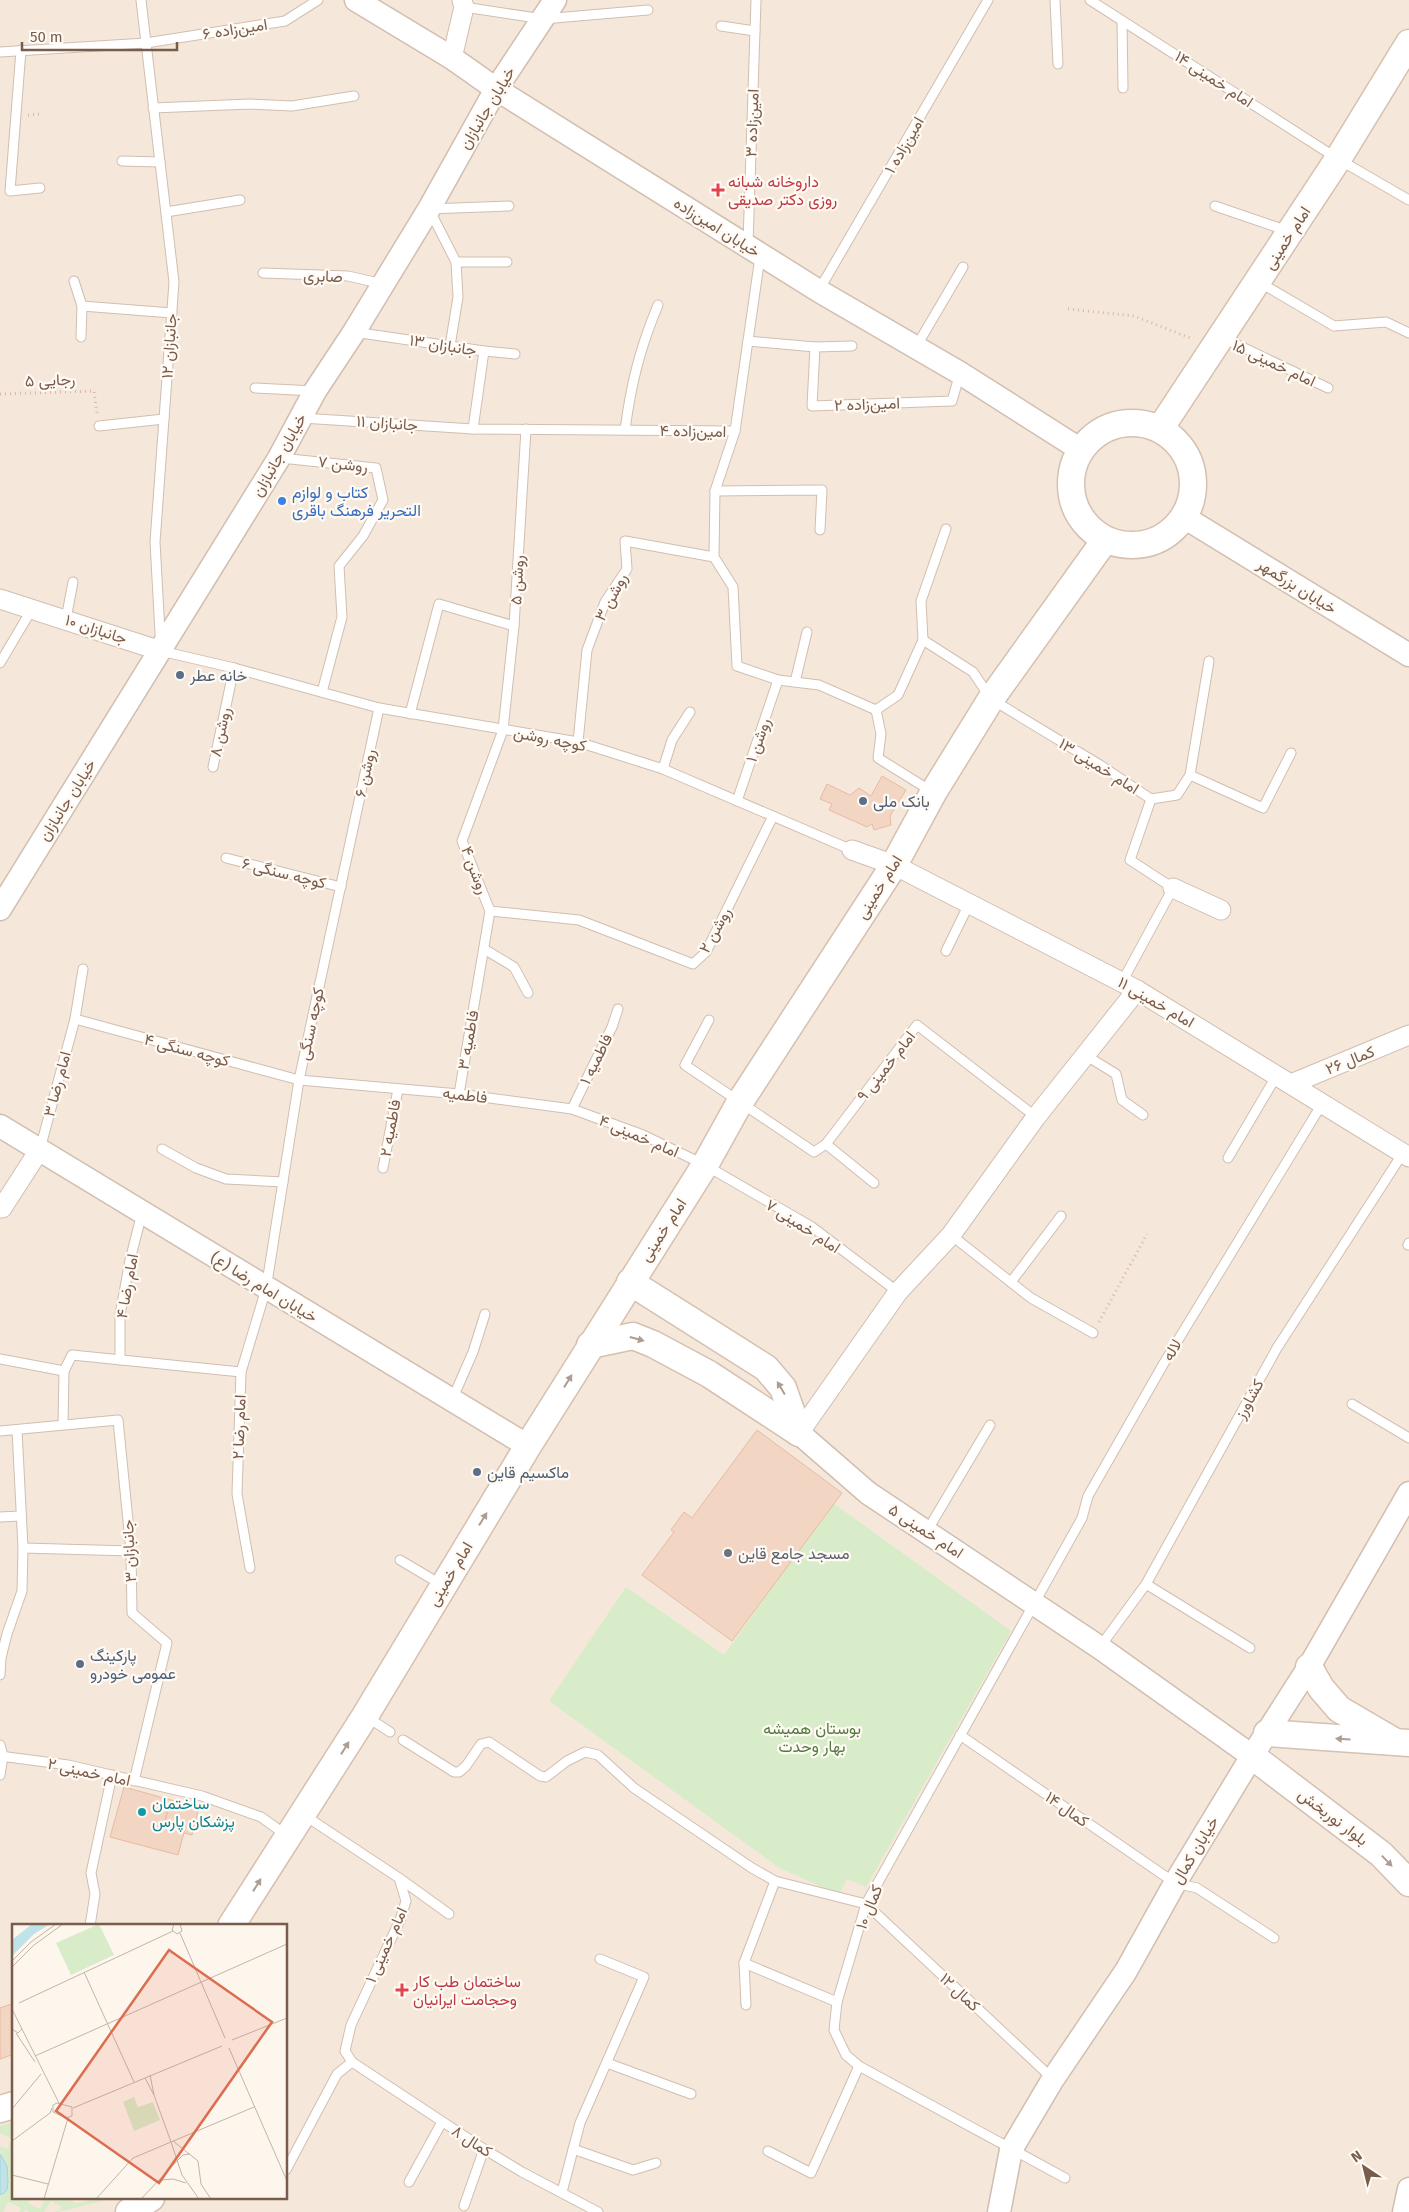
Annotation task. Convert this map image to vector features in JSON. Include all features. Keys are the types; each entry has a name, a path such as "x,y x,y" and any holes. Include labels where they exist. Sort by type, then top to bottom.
{"main road":[{"name":"امام خمینی","path":"1160,429 1338,159 1409,43"},
{"path":"1126,423 1143,424 1160,429 1182,448 1191,468 1193,489 1190,503 1184,516 1175,528 1164,537 1150,543 1122,545 1105,540 1090,530 1079,516 1072,500 1070,482 1073,465 1081,450 1093,436 1108,428 1126,423"},
{"name":"امام خمینی","path":"232,1924 365,1716 442,1585 590,1345 705,1165 740,1102 894,865 933,793 991,699 1105,540"},
{"name":"امام خمینی ۵","path":"630,1282 766,1368 783,1388 799,1433"},
{"path":"590,1345 633,1336 653,1344 709,1374 799,1433"},
{"path":"1309,1667 1321,1688 1339,1709 1403,1743"},
{"path":"1267,1733 1403,1743"},
{"name":"بلوار نوربخش","path":"1252,1756 1381,1854 1409,1884"}],"street":[{"name":"خیابان امین‌زاده","path":"356,0 452,58 496,89 754,250 960,373 1081,450"},
{"path":"452,58 463,3"},
{"name":"خیابان جانبازان","path":"0,909 9,886 161,651 280,458 315,391 354,332 429,209 496,89 549,9"},
{"name":"خیابان بزرگمهر","path":"1184,516 1409,655"},
{"name":"جانبازان ۱۰","path":"0,599 161,651"},
{"name":"امام خمینی ۱۱","path":"852,850 894,865 1130,986 1406,1155"},
{"path":"1173,888 1221,910"},
{"path":"799,1433 898,1292 951,1236 1036,1117 1085,1055 1130,986"},
{"name":"کمال ۲۶","path":"1284,1079 1409,1036"},
{"name":"خیابان امام رضا (ع)","path":"0,1126 266,1289 528,1446"},
{"path":"0,1208 2,1208 40,1149"},
{"name":"امام خمینی ۵","path":"799,1433 868,1493 1035,1603 1252,1756"},
{"name":"خیابان کمال","path":"999,2212 1011,2150 1053,2079 1126,1970 1175,1883 1252,1756 1309,1667 1409,1493"},
{"path":"1404,2212 1409,2189"}],"lane":[{"name":"جانبازان ۱۲","path":"141,0 174,282 155,542 161,651"},
{"name":"امین‌زاده ۶","path":"0,52 146,43 285,21 318,0"},
{"name":"امین‌زاده ۳","path":"754,250 756,0"},
{"name":"امین‌زاده ۱","path":"819,290 988,0"},
{"path":"1055,0 1058,64"},
{"name":"امام خمینی ۱۴","path":"1090,0 1338,159 1409,200"},
{"path":"463,3 549,9 648,10"},
{"path":"1122,20 1123,88"},
{"path":"721,26 755,32"},
{"path":"21,50 10,191 40,188"},
{"path":"153,108 250,104 292,106 354,96"},
{"path":"122,160 160,162"},
{"path":"166,212 240,200"},
{"path":"450,346 458,296 456,262 429,209 509,206"},
{"path":"1215,206 1290,232"},
{"name":"امین‌زاده ۴","path":"473,429 735,431 748,341 754,250"},
{"path":"456,262 507,262"},
{"path":"916,347 963,267"},
{"name":"صابری","path":"262,273 348,276 383,284"},
{"path":"74,281 82,306 81,337"},
{"path":"1258,281 1334,326 1386,322 1409,333"},
{"path":"625,430 633,377 643,342 658,305"},
{"path":"82,306 172,313"},
{"name":"جانبازان ۱۳","path":"354,332 484,351 473,429"},
{"path":"748,341 815,347 852,346"},
{"name":"امام خمینی ۱۵","path":"1217,342 1328,388"},
{"name":"امین‌زاده ۲","path":"815,347 812,406 952,401 960,373"},
{"path":"484,351 515,354"},
{"path":"255,388 315,391"},
{"name":"جانبازان ۱۱","path":"301,418 473,429"},
{"path":"99,426 164,419"},
{"name":"روشن ۵","path":"503,730 514,626 526,429"},
{"path":"735,431 715,491 714,557 733,587 737,666 778,680 820,685 876,710"},
{"name":"روشن ۷","path":"280,458 376,468 383,500 363,536 339,566 342,617 322,692"},
{"path":"715,491 822,490 820,530"},
{"path":"876,710 898,695 923,640 922,601 946,529"},
{"name":"روشن ۳","path":"578,742 587,650 605,602 627,569 625,541 714,557"},
{"path":"66,619 73,582"},
{"path":"410,714 439,604 514,626"},
{"path":"0,663 32,608"},
{"path":"796,682 806,632"},
{"path":"923,640 973,672 991,699"},
{"name":"کوچه روشن","path":"161,651 234,668 379,708 578,742 663,769 852,850"},
{"path":"1151,799 1176,795 1190,774 1209,660"},
{"name":"روشن ۸","path":"213,767 234,668"},
{"name":"روشن ۱","path":"737,801 778,680"},
{"name":"امام خمینی ۱۳","path":"991,699 1100,765 1151,799 1130,860 1173,888"},
{"name":"روشن ۶","path":"352,837 379,708"},
{"path":"876,710 882,734 878,758 933,793"},
{"path":"663,769 672,740 690,712"},
{"name":"روشن ۴","path":"477,986 490,911 462,841 503,730"},
{"path":"1190,774 1263,808 1291,753"},
{"name":"روشن ۲","path":"490,911 579,920 693,964 706,952 773,816"},
{"name":"کوچه سنگی","path":"278,1213 299,1080 352,837"},
{"name":"کوچه سنگی ۶","path":"226,858 341,887"},
{"path":"1130,986 1173,888"},
{"path":"946,951 969,904"},
{"path":"484,949 514,967 528,993"},
{"name":"امام رضا ۳","path":"40,1149 75,1019 83,969"},
{"name":"فاطمیه ۳","path":"459,1094 477,986"},
{"name":"فاطمیه ۱","path":"572,1109 612,1027 618,1009"},
{"name":"کوچه سنگی ۴","path":"75,1019 299,1080 358,1085"},
{"path":"709,1020 685,1064 814,1152 826,1144 874,1183"},
{"name":"امام خمینی ۹","path":"826,1144 917,1026 1036,1117"},
{"path":"1085,1055 1116,1074 1122,1100 1143,1115"},
{"path":"1228,1158 1284,1079"},
{"name":"فاطمیه","path":"358,1085 459,1094 572,1109"},
{"name":"فاطمیه ۲","path":"383,1168 398,1089"},
{"name":"لاله","path":"1035,1603 1082,1518 1088,1496 1154,1379 1322,1104"},
{"name":"امام خمینی ۴","path":"572,1109 643,1135 705,1165"},
{"path":"162,1149 196,1168 226,1179 283,1182"},
{"name":"کشاورز","path":"1099,1647 1146,1584 1277,1348 1406,1155"},
{"name":"امام خمینی ۷","path":"705,1165 812,1228 898,1292"},
{"name":"امام رضا ۴","path":"120,1360 120,1315 130,1260 142,1212"},
{"name":"امام رضا ۲","path":"250,1568 237,1494 241,1372 266,1289 278,1213"},
{"path":"1011,1282 1061,1216"},
{"path":"951,1236 1031,1298 1093,1333"},
{"path":"451,1401 473,1352 485,1314"},
{"path":"63,1424 64,1371 72,1355 241,1372"},
{"path":"0,1359 64,1371"},
{"path":"1352,1404 1409,1438"},
{"name":"جانبازان ۳","path":"0,1431 118,1420 131,1551 132,1613 167,1643 134,1781"},
{"path":"927,1531 990,1425"},
{"path":"0,1675 1,1658 22,1591 23,1548 17,1430"},
{"path":"0,1517 21,1516"},
{"path":"23,1548 131,1551"},
{"path":"400,1560 442,1585"},
{"path":"1146,1584 1250,1648"},
{"name":"کمال ۱۰","path":"1035,1603 866,1904 837,2002 834,2030 846,2055 859,2066 1065,2178"},
{"path":"365,1716 390,1732"},
{"name":"کمال ۱۴","path":"960,1735 1175,1883 1197,1888 1274,1938"},
{"path":"403,1740 454,1772 459,1772 466,1766 481,1744 489,1742 540,1776 546,1777 567,1761 585,1752 598,1755 634,1788 752,1868 775,1881 866,1904"},
{"path":"0,1745 2,1756 0,1775"},
{"name":"امام خمینی ۲","path":"2,1756 68,1766 202,1796 262,1817 288,1836"},
{"path":"90,1924 95,1894 91,1873 112,1776"},
{"path":"303,1815 399,1878 449,1914"},
{"name":"امام خمینی ۱","path":"352,2062 345,2051 351,2024 400,1920 406,1901 399,1878"},
{"path":"746,2005 744,1963 775,1881"},
{"name":"کمال ۱۲","path":"866,1904 1053,2079"},
{"path":"562,2192 580,2123 644,1977 600,1960"},
{"path":"744,1963 837,2002"},
{"path":"288,2166 338,2074 352,2062"},
{"name":"کمال ۸","path":"352,2062 484,2149 522,2172 598,2212"},
{"path":"606,2063 691,2094"},
{"path":"768,2151 811,2173 859,2066"},
{"path":"409,2182 442,2122"},
{"path":"464,2206 484,2149"},
{"path":"573,2149 633,2170 656,2163"}],"path":[{"path":"1068,309 1134,316 1217,342"},
{"name":"رجایی ۵","path":"0,394 94,391 99,426"},
{"path":"1093,1333 1147,1234"}],"shaded area":[{"path":"0,0 1409,0 1409,2212 0,2212"}],"green space":[{"name":"بوستان همیشه بهار وحدت","path":"833,1503 1011,1631 866,1887 847,1879 839,1895 778,1867 549,1701 626,1587 724,1655"},
{"path":"12,2123 12,2139 0,2133 0,2126"},
{"path":"12,2139 12,2160 10,2159 12,2164 12,2200 30,2200 28,2203 40,2209 44,2200 74,2200 73,2202 79,2203 86,2200 107,2200 58,2212 53,2212 61,2210 62,2207 51,2201 44,2212 25,2210 24,2212 19,2212 21,2208 8,2202 3,2212 0,2212 0,2194 3,2194 8,2178 0,2146 7,2149"}],"water":[{"path":"0,2154 7,2166 7,2190 3,2194 0,2194"}],"building":[{"name":"بانک ملی","path":"882,776 906,790 890,816 891,825 874,830 872,824 867,827 829,810 832,804 820,799 827,784 850,795 859,788 871,796"},
{"name":"مسجد جامع قاین","path":"757,1430 842,1493 732,1641 642,1575 674,1532 671,1530 684,1512 692,1518"},
{"name":"ساختمان پزشکان پارس","path":"124,1787 171,1800 164,1824 185,1829 178,1855 110,1837"},
{"path":"171,1800 199,1807 192,1835 184,1833 185,1829 164,1824"},
{"path":"12,2004 12,2055 0,2059 0,2008"}],"place":[{"name":"داروخانه شبانه روزی دکتر صدیقی","path":"718,190"},
{"name":"کتاب و لوازم التحریر فرهنگ باقری","path":"282,501"},
{"name":"خانه عطر","path":"180,675"},
{"name":"بانک ملی","path":"863,801"},
{"name":"ماکسیم قاین","path":"477,1472"},
{"name":"مسجد جامع قاین","path":"728,1553"},
{"name":"پارکینگ عمومی خودرو","path":"80,1664"},
{"name":"ساختمان پزشکان پارس","path":"142,1812"},
{"name":"ساختمان طب کار و‌حجامت ایرانیان","path":"402,1990"}]}
